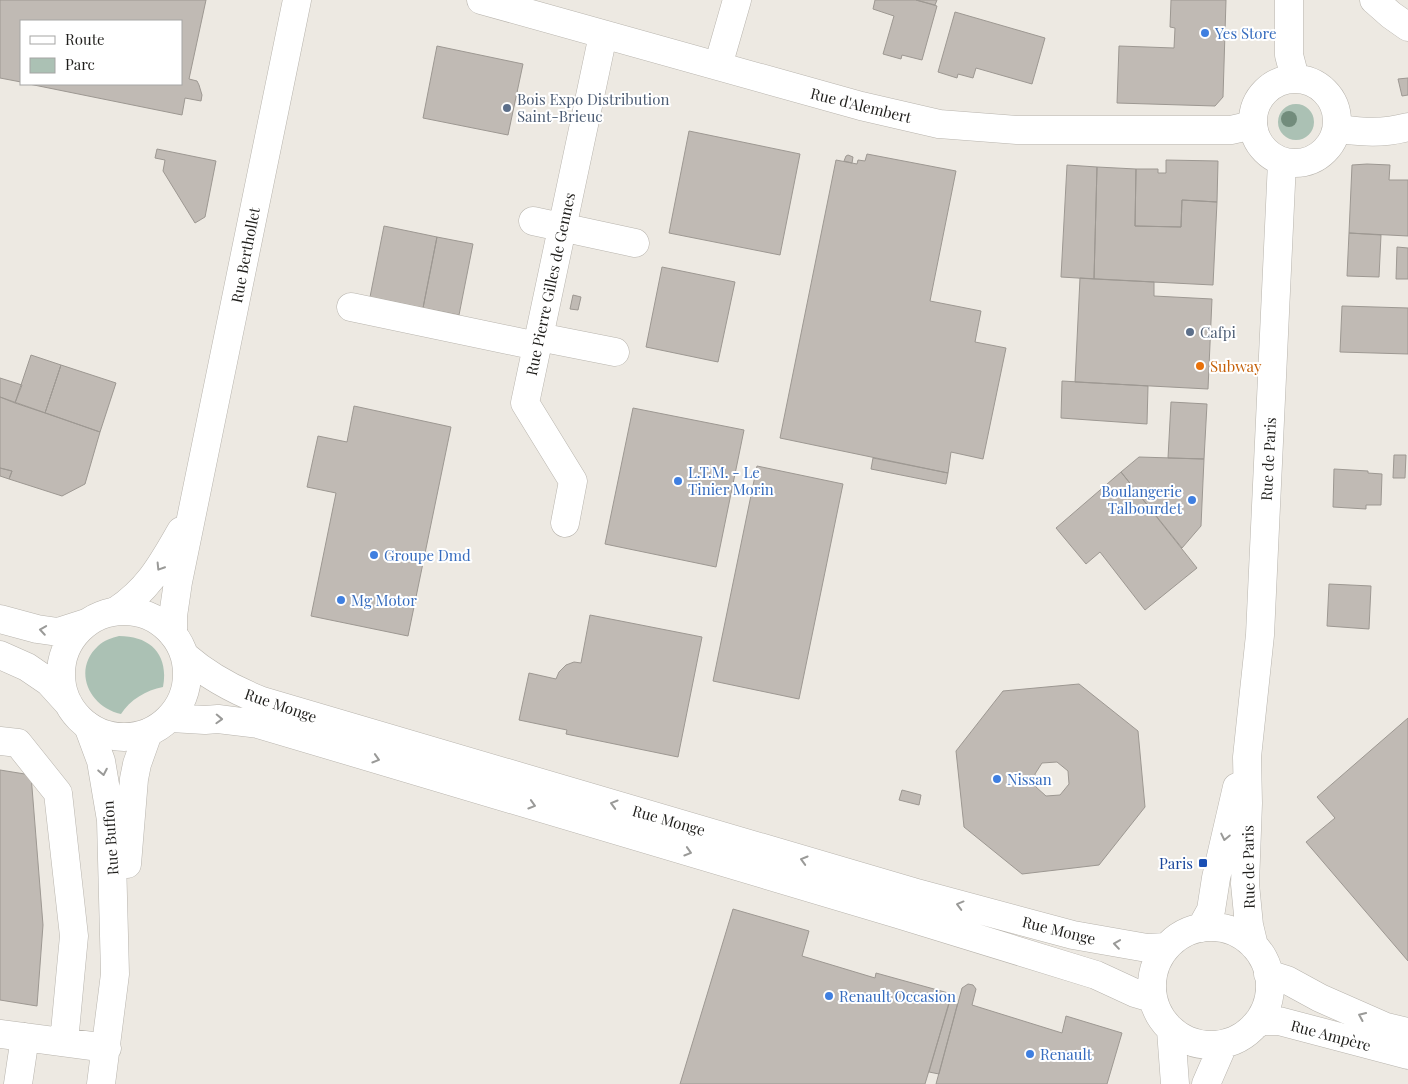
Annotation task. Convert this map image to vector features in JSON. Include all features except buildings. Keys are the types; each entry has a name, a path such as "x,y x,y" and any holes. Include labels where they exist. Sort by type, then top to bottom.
{"main road":[{"name":"Rue Berthollet","path":"179,645 173,616 178,582 297,0"},
{"name":"Rue d'Alembert","path":"481,0 861,106 939,124 1017,130 1231,130 1253,125"},
{"path":"718,66 737,0"},
{"path":"1289,0 1289,55 1296,78"},
{"name":"Rue Pierre Gilles de Gennes","path":"565,523 573,481 525,403 603,35"},
{"path":"1296,78 1308,80 1319,85 1335,104 1338,116 1337,129 1332,142 1323,153 1311,161 1296,164 1282,162 1262,148 1256,137 1253,125 1256,104 1269,87 1282,80 1296,78"},
{"path":"1337,129 1386,132 1408,127"},
{"name":"Rue de Paris","path":"1254,946 1249,925 1246,884 1247,757 1260,635 1282,162"},
{"path":"533,221 635,243"},
{"path":"351,307 538,341 614,352"},
{"name":"Rue Berthollet","path":"116,611 133,600 155,574 194,510"},
{"path":"0,619 37,629 58,632 86,623 100,615 116,611 132,611 148,615 162,623 179,645 188,672 186,688 180,704 170,718 160,726 148,733 133,737 117,737 102,733 88,726 76,716 68,703 49,682 27,667 0,655"},
{"path":"68,703 62,686 61,668 69,643 86,623"},
{"name":"Rue Monge","path":"179,645 202,671 242,693 272,704 923,894 1074,935 1147,948 1166,947"},
{"name":"Rue Monge","path":"170,718 218,719 258,724 908,917 1096,975 1135,993 1152,998"},
{"name":"Rue Buffon","path":"88,726 101,761 111,820 116,952 102,1084"},
{"name":"Rue Buffon","path":"116,952 126,879 134,779 148,733"},
{"path":"0,740 18,743 58,793 74,936 64,1042"},
{"name":"Rue de Paris","path":"1201,928 1211,910 1233,799 1247,757"},
{"path":"1201,928 1224,929 1240,935 1254,946 1263,959 1268,974 1269,993 1264,1011 1254,1026 1240,1038 1223,1044 1204,1045 1186,1040 1171,1030 1159,1016 1152,998 1155,966 1166,947 1174,939 1201,928"},
{"name":"Rue Ampère","path":"1268,974 1287,980 1320,998 1386,1027 1408,1032"},
{"name":"Rue Ampère","path":"1254,1026 1262,1021 1279,1021 1408,1055"},
{"path":"1171,1030 1175,1084"},
{"path":"18,1084 12,1035 107,1048"},
{"path":"1206,1084 1223,1044"}],"green space":[{"path":"1296,104 1303,105 1309,109 1313,115 1313,129 1309,135 1303,139 1296,140 1289,139 1283,135 1279,129 1278,122 1279,115 1283,109 1289,105"},
{"path":"119,636 140,639 149,644 160,657 164,676 163,687 139,696 121,714 100,704 93,696 85,676 90,656 98,646 105,641"}],"place":[{"name":"Yes Store","path":"1205,33"},
{"name":"Bois Expo Distribution Saint-Brieuc","path":"507,108"},
{"name":"Cafpi","path":"1190,332"},
{"name":"Subway","path":"1200,366"},
{"name":"L.T.M. - Le Tinier Morin","path":"678,481"},
{"name":"Boulangerie Talbourdet","path":"1192,500"},
{"name":"Groupe Dmd","path":"374,555"},
{"name":"Mg Motor","path":"341,600"},
{"name":"Nissan","path":"997,779"},
{"name":"Paris","path":"1203,863"},
{"name":"Renault Occasion","path":"829,996"},
{"name":"Renault","path":"1030,1054"}]}
